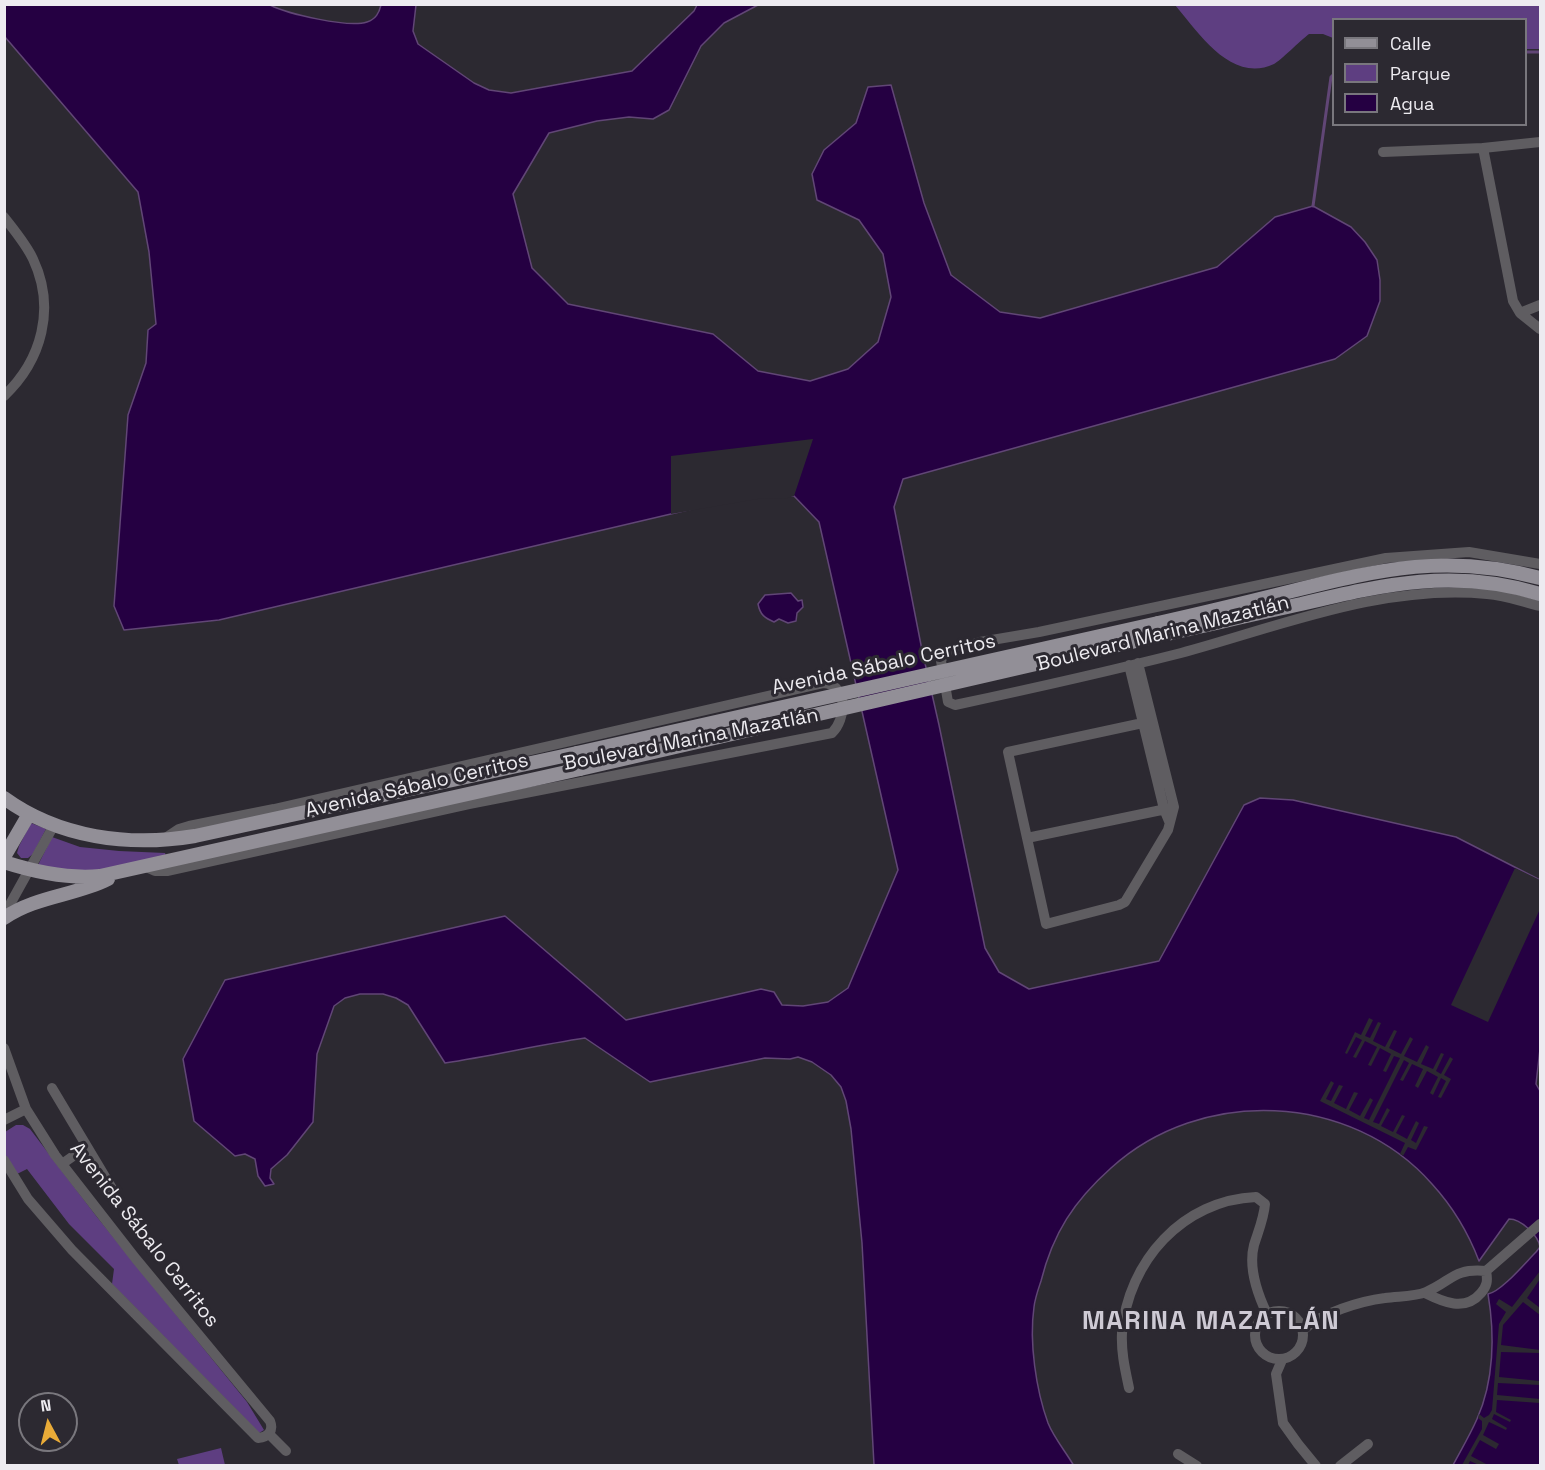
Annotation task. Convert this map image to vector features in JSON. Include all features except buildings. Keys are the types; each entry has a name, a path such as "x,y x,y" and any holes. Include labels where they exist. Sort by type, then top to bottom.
{"main road":[{"name":"Boulevard Marina Mazatlán","path":"1160,629 1345,572 1427,565 1463,565 1507,569 1540,578"},
{"name":"Boulevard Marina Mazatlán","path":"1160,629 1352,598 1392,584 1434,580 1487,582 1522,588 1540,594"},
{"name":"Avenida Sábalo Cerritos","path":"4,798 29,814 54,825 99,837 161,841 206,834 442,776 577,753 1160,629"},
{"name":"Avenida Sábalo Cerritos","path":"4,862 30,870 88,877 146,867 451,804 580,769 1160,629"},
{"path":"4,857 29,814"},
{"path":"4,916 29,904 88,887 124,871"}],"street":[{"path":"1383,152 1483,148 1540,142"},
{"path":"1483,148 1513,301 1520,313 1540,329"},
{"path":"4,217 35,263 41,280 44,313 36,354 24,375 4,396"},
{"path":"1520,313 1540,304"},
{"name":"Boulevard Marina Mazatlán","path":"1540,564 1469,552 1386,558 1345,572 980,642 949,652 943,656 941,661 948,702 954,705 1133,664 1352,598 1442,592 1489,594 1540,606"},
{"path":"1133,664 1148,722 1169,808 1168,831 1125,902 1047,924 1008,752 1148,722"},
{"name":"Boulevard Marina Mazatlán","path":"442,776 824,683 832,684 840,692 842,717 832,733 451,804"},
{"path":"1027,838 1169,808"},
{"path":"4,916 54,825"},
{"name":"Avenida Sábalo Cerritos","path":"4,1048 26,1109 62,1164 136,1259 270,1421 272,1427 269,1434 264,1438 258,1438 72,1250 28,1199 4,1160"},
{"path":"52,1088 113,1190"},
{"path":"4,1120 26,1109"},
{"path":"62,1164 86,1147"},
{"path":"1129,1388 1122,1354 1124,1315 1135,1279 1166,1236 1185,1221 1206,1209 1247,1197 1256,1197 1265,1204 1253,1249 1252,1265 1261,1301 1267,1314"},
{"path":"1303,1330 1311,1323 1360,1304 1425,1293 1459,1272 1486,1271 1540,1224"},
{"path":"1425,1293 1450,1304 1467,1304 1477,1298 1486,1287 1486,1271"},
{"path":"1282,1360 1264,1354 1256,1344 1255,1331 1257,1324 1267,1314 1279,1311 1291,1314 1301,1323 1304,1337 1298,1351 1282,1360 1276,1374 1283,1423 1316,1466"},
{"name":"Avenida Sábalo Cerritos","path":"269,1434 286,1451"},
{"path":"1340,1466 1368,1444"},
{"path":"1178,1454 1197,1466"}],"green space":[{"path":"1175,5 1540,5 1540,49 1527,49 1527,18 1332,18 1332,38 1323,34 1309,34 1274,64 1258,68 1244,67 1230,61 1205,41"},
{"path":"31,823 46,829 33,854 28,858 21,858 17,853 19,846"},
{"path":"52,837 80,847 165,853 166,856 94,872 37,867"},
{"path":"16,1125 23,1125 30,1129 97,1217 247,1402 264,1430 259,1433 112,1284 114,1269 69,1224 27,1169 17,1174 5,1154 5,1132"},
{"path":"221,1448 225,1465 179,1465 177,1459"}],"water":[{"path":"4,5 270,5 318,19 358,23 373,19 381,5 416,5 413,31 418,44 474,83 489,90 511,93 632,71 694,11 697,5 758,5 724,23 701,46 669,110 653,119 629,117 597,121 549,133 513,194 532,268 568,304 713,334 758,371 810,381 848,369 878,342 891,297 883,254 859,220 817,200 812,174 824,150 856,123 868,87 891,85 924,203 951,275 1000,312 1040,318 1217,267 1275,217 1313,206 1351,227 1377,260 1380,301 1367,336 1335,359 903,479 894,507 985,948 999,972 1029,989 1159,961 1244,805 1260,798 1293,800 1456,837 1540,880 1540,1049 1536,1084 1540,1091 1540,1247 1539,1242 1528,1229 1519,1222 1509,1219 1479,1261 1459,1220 1432,1184 1399,1154 1360,1131 1319,1117 1275,1111 1231,1113 1188,1123 1147,1141 1098,1180 1067,1219 1046,1264 1034,1307 1032,1335 1035,1366 1048,1423 1074,1466 874,1465 862,1243 851,1129 841,1087 831,1075 812,1062 798,1057 765,1058 650,1082 585,1038 445,1063 408,1005 383,994 360,994 345,998 334,1006 317,1054 313,1122 287,1155 271,1169 270,1178 274,1184 265,1186 258,1176 255,1159 245,1154 235,1156 194,1121 183,1059 225,980 505,916 626,1020 761,989 774,992 782,1005 803,1006 828,1002 848,988 898,870 819,522 794,496 763,495 705,506 219,620 124,630 114,606 128,415 146,363 148,330 156,324 149,252 138,192 5,37"},
{"path":"791,593 798,601 802,600 803,607 797,613 796,621 788,623 779,619 774,622 766,617 759,608 758,604 765,595"},
{"path":"1540,1247 1540,1465 1453,1465 1477,1419 1487,1389 1492,1358 1492,1325 1488,1294 1500,1288"}],"pier":[{"path":"813,439 794,496 784,499 763,498 671,514 671,456"},
{"path":"1515,868 1540,880 1540,909 1488,1022 1451,1005"},
{"path":"1369,1018 1373,1020 1365,1036 1370,1038 1378,1022 1381,1023 1373,1041 1385,1047 1394,1030 1397,1031 1389,1048 1401,1054 1410,1037 1413,1039 1404,1056 1417,1062 1426,1045 1429,1047 1421,1064 1433,1069 1441,1053 1444,1054 1436,1071 1441,1074 1450,1057 1453,1059 1444,1075 1451,1079 1441,1098 1438,1097 1446,1081 1441,1078 1433,1095 1430,1093 1438,1077 1427,1071 1418,1088 1415,1086 1423,1069 1412,1064 1403,1081 1400,1080 1409,1063 1404,1060 1373,1122 1379,1124 1387,1108 1390,1110 1381,1126 1393,1132 1402,1115 1405,1116 1396,1133 1407,1139 1416,1121 1419,1123 1411,1140 1416,1143 1424,1126 1428,1127 1416,1150 1408,1147 1403,1156 1400,1154 1405,1143 1320,1101 1331,1081 1334,1083 1326,1099 1331,1101 1339,1085 1343,1086 1334,1103 1346,1109 1354,1092 1358,1093 1349,1110 1360,1116 1370,1098 1373,1100 1364,1118 1369,1120 1400,1058 1394,1056 1386,1072 1383,1071 1391,1054 1380,1048 1371,1066 1368,1065 1377,1047 1365,1041 1356,1058 1353,1057 1362,1040 1356,1037 1347,1054 1345,1053 1355,1032 1361,1035"},
{"path":"1540,1271 1540,1279 1527,1298 1540,1308 1540,1315 1523,1302 1503,1325 1501,1345 1540,1350 1540,1353 1501,1352 1499,1377 1540,1381 1540,1385 1498,1383 1497,1395 1540,1399 1540,1403 1497,1400 1496,1412 1511,1420 1510,1422 1494,1414 1492,1419 1507,1428 1506,1430 1489,1422 1483,1435 1499,1444 1496,1449 1480,1440 1471,1456 1488,1465 1479,1465 1470,1461 1468,1465 1462,1465 1482,1429 1479,1414 1484,1418 1492,1410 1499,1324 1506,1312 1496,1304 1499,1299 1512,1307"}],"waterway":[{"path":"1527,52 1540,52"},
{"path":"1313,206 1332,76"}],"district":[{"name":"MARINA MAZATLÁN","path":"1211,1322"}]}
